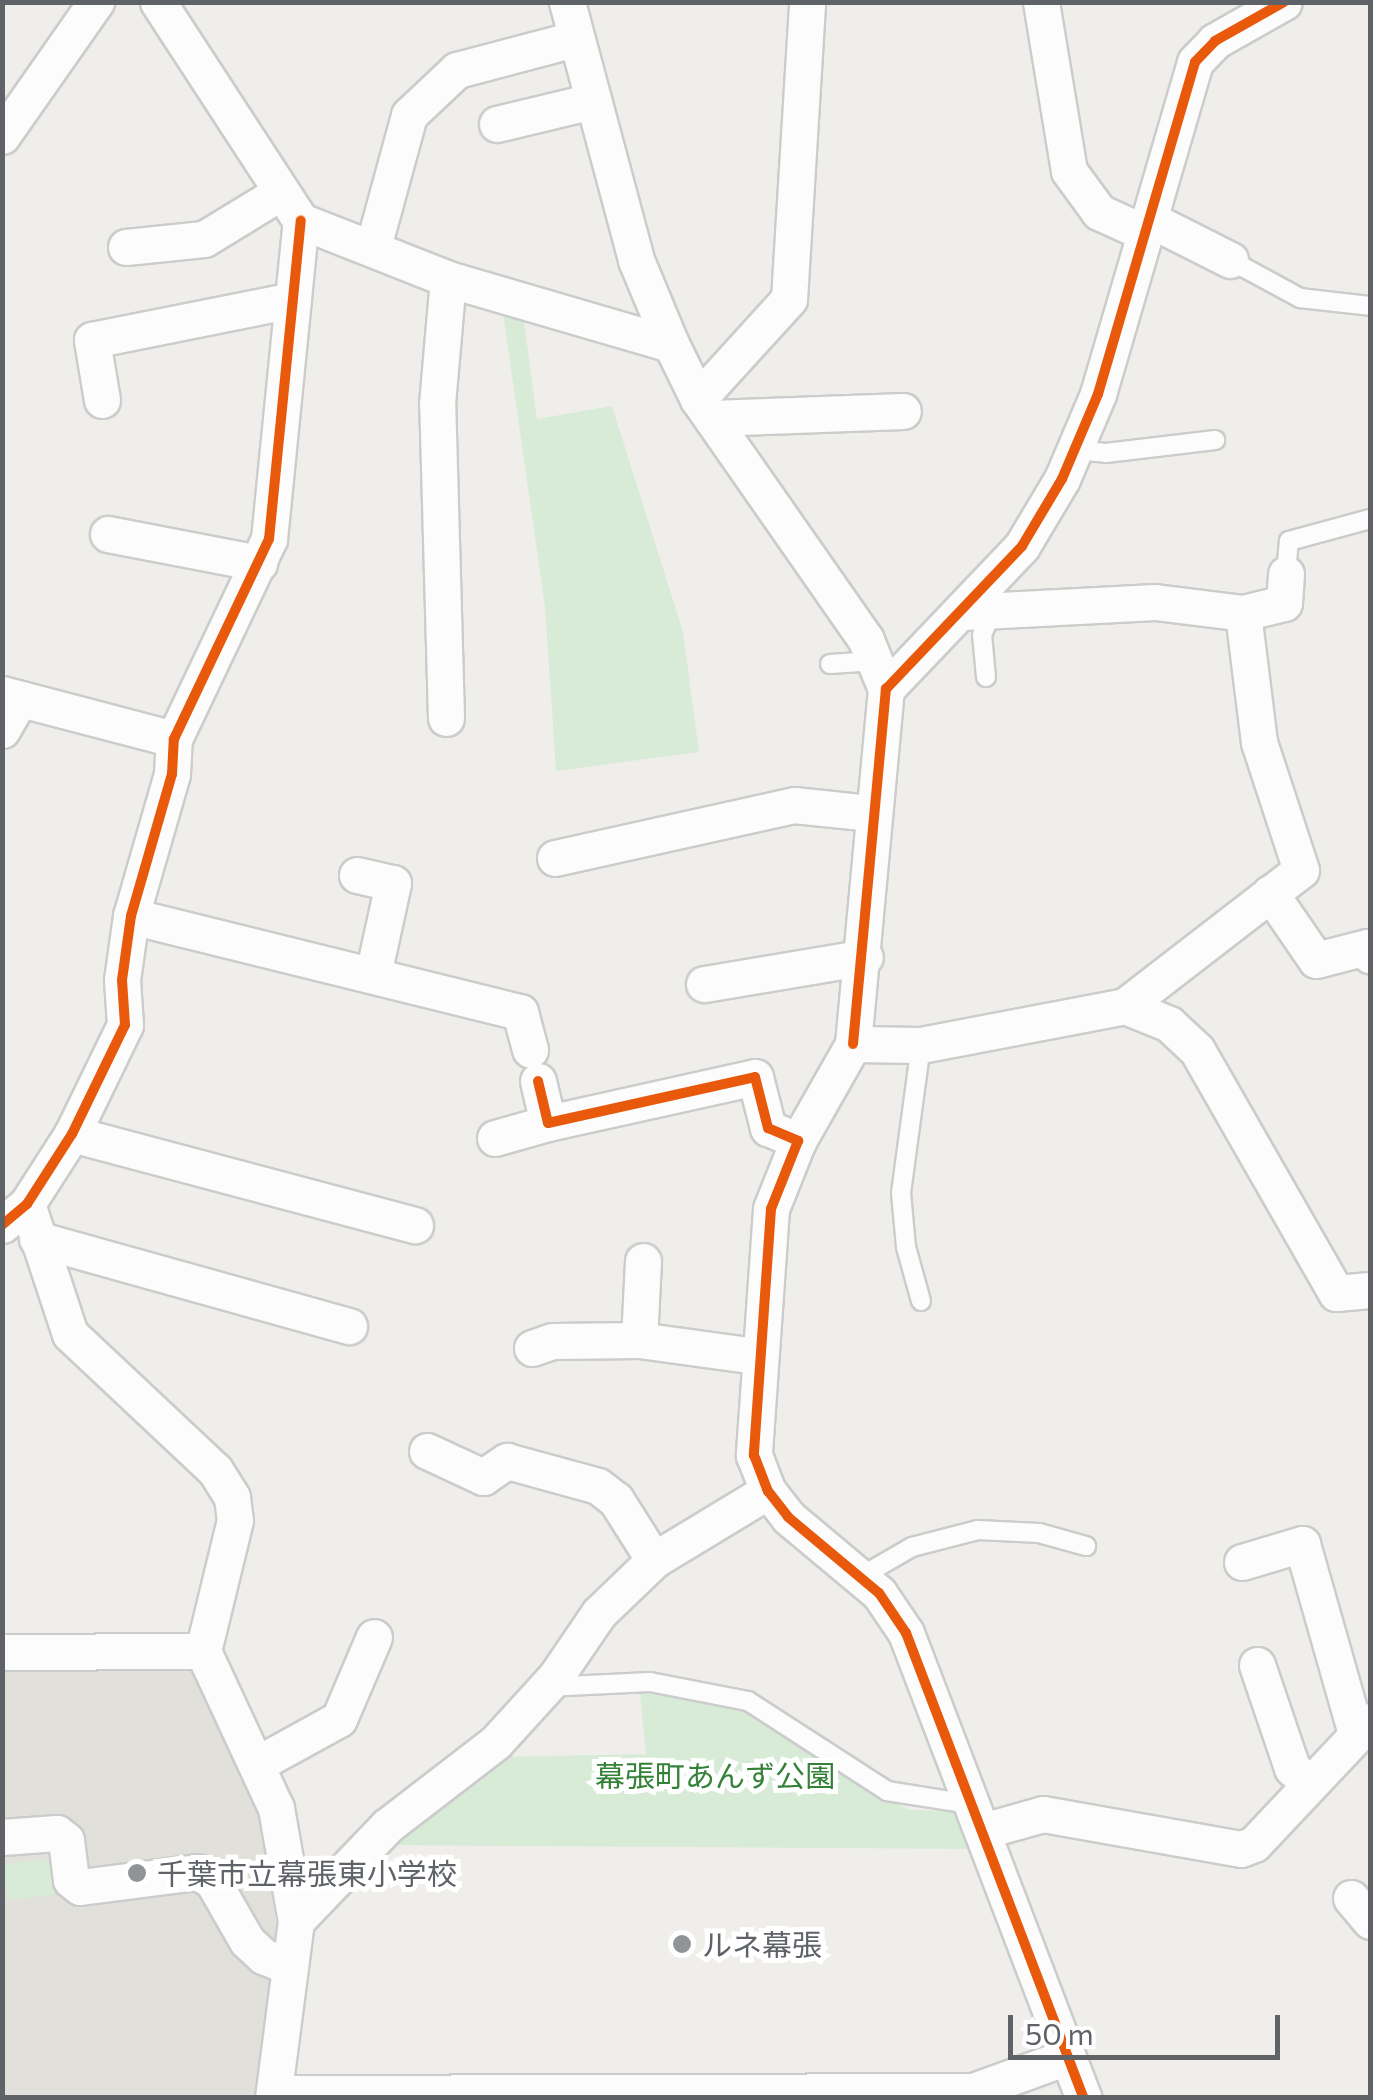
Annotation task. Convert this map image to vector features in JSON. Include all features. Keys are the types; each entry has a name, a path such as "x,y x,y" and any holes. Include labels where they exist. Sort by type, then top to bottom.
{"street":[{"path":"2,136 96,2"},
{"path":"158,2 291,207 373,248 448,279 671,344"},
{"path":"567,2 574,40 636,260 671,344 705,408 880,674 865,957 853,1044 798,1141 770,1209 752,1440 768,1492 860,1577 906,1634 981,1818 1064,2058 1084,2098"},
{"path":"705,408 788,299 807,2"},
{"path":"1041,2 1069,171 1099,212 1147,226 1230,260"},
{"path":"880,674 977,611 1022,546 1074,450 1098,394 1195,62 1215,41 1284,2"},
{"path":"373,248 409,115 458,70 574,40"},
{"path":"497,124 593,101"},
{"path":"126,248 204,239 291,207"},
{"path":"291,207 293,300 268,539 174,739 172,774 131,916 122,980 125,1025 72,1134 15,1215 37,1240 70,1334 215,1470 232,1497 234,1520 202,1652 259,1764 276,1808 296,1921 274,2095 485,2082 983,2085 1064,2058"},
{"path":"446,718 437,404 448,279"},
{"path":"102,400 92,340 293,300"},
{"path":"705,408 903,411"},
{"path":"108,534 259,563"},
{"path":"977,611 1155,602 1243,613 1284,603 1286,574"},
{"path":"853,1044 921,1045 1125,1006 1301,870 1259,742 1243,613"},
{"path":"8,709 174,739"},
{"path":"555,858 794,805 870,813"},
{"path":"358,876 393,883 373,975"},
{"path":"1270,893 1316,960 1367,947 1370,955"},
{"path":"131,916 520,1012 548,1123"},
{"path":"704,984 865,957"},
{"path":"1125,1006 1169,1024 1197,1050 1322,1285 1336,1292 1370,1290"},
{"path":"495,1138 755,1077 768,1128 798,1141"},
{"path":"72,1134 415,1225"},
{"path":"37,1240 349,1326"},
{"path":"639,1340 642,1261"},
{"path":"532,1348 552,1341 639,1340 756,1356"},
{"path":"427,1451 483,1477 508,1461 598,1486 616,1500 654,1560"},
{"path":"296,1921 387,1826 496,1742 546,1687 599,1612 654,1560 768,1492"},
{"path":"981,1818 1076,1810 1144,1822 1241,1849 1254,1844 1307,1781 1364,1727 1302,1544 1242,1562"},
{"path":"259,1764 340,1719 374,1638"},
{"path":"2,1652 202,1652"},
{"path":"1257,1666 1292,1768 1307,1781"},
{"path":"2,1837 57,1833 66,1840 72,1880 80,1887 198,1872 212,1880 247,1941 263,1956 290,1966"}],"lane":[{"path":"1230,260 1300,298 1370,306"},
{"path":"1074,450 1106,453 1215,440"},
{"path":"1286,574 1289,541 1370,519"},
{"path":"977,611 986,677"},
{"path":"830,664 880,674"},
{"path":"921,1045 901,1192 906,1247 922,1300"},
{"path":"860,1577 912,1547 978,1530 1039,1533 1086,1546"},
{"path":"546,1687 650,1682 748,1701 887,1791 981,1818"}],"shaded area":[{"name":"千葉市立幕張東小学校","path":"192,1657 264,1806 277,1939 256,2097 3,2097 2,1663"}],"green space":[{"path":"503,313 523,314 537,419 612,406 683,632 699,752 556,771 545,607"},
{"name":"幕張町あんず公園","path":"671,1691 756,1710 872,1791 910,1810 955,1811 971,1849 375,1845 492,1757 646,1754 640,1693"},
{"path":"52,1859 56,1895 7,1900 3,1864"}],"cycle path":[{"path":"853,1044 886,689 1022,546 1062,479 1098,394 1195,62 1215,41 1284,2"},
{"path":"2,1225 27,1204 72,1134 125,1025 122,980 131,916 172,774 174,739 269,539 301,221"},
{"path":"538,1081 548,1123 755,1077 768,1128 798,1141 771,1209 754,1455 768,1491 788,1517 879,1593 906,1633 1084,2098"}],"place":[{"name":"千葉市立幕張東小学校","path":"137,1873"},
{"name":"ルネ幕張","path":"682,1944"}]}
